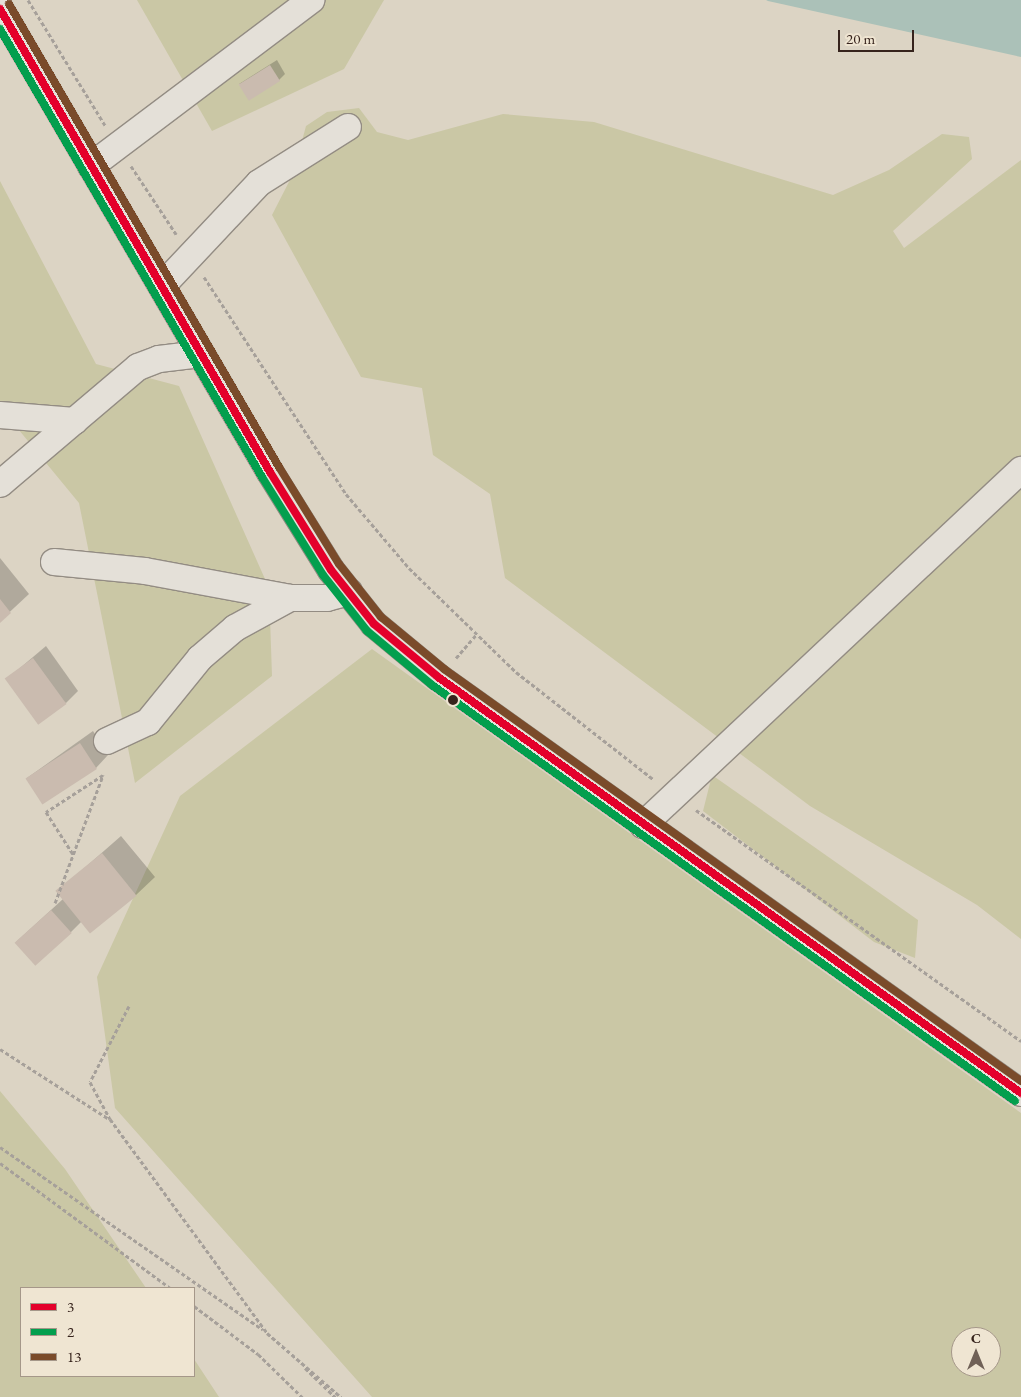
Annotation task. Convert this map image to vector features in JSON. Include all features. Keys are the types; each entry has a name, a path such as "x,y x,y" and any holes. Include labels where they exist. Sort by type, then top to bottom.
{"street":[{"path":"91,166 311,0"},
{"path":"0,9 280,488 349,592 374,624 429,670 643,826 1021,1093"},
{"path":"162,286 192,259 259,183 348,127"},
{"path":"0,484 138,368 159,358 201,354"},
{"path":"0,415 75,421"},
{"path":"643,826 1021,470"},
{"path":"54,562 145,572 290,598 327,598 349,592"},
{"path":"107,741 148,722 200,658 235,628 290,598"}],"path":[{"path":"28,0 118,146 346,494 409,568 516,672 674,795 1021,1041"},
{"path":"55,903 93,801 102,775 46,812 73,854"},
{"path":"130,1006 90,1082 110,1119 268,1333 335,1397"},
{"path":"0,1049 110,1119"},
{"path":"0,1147 268,1333 341,1397"},
{"path":"0,1163 169,1287"},
{"path":"195,1307 258,1354 302,1397"}],"shaded area":[{"path":"137,0 384,0 344,69 212,131"},
{"path":"766,0 1021,0 1021,57 768,1"},
{"path":"359,108 377,132 408,140 503,114 594,122 833,195 889,170 942,134 969,137 972,159 893,231 904,248 1021,160 1021,939 977,905 810,806 505,578 490,494 433,455 422,388 361,377 272,215 293,174 306,126 327,112"},
{"path":"0,181 96,364 179,386 269,588 272,676 135,783 79,503 0,407"},
{"path":"372,649 1021,1113 1021,1397 372,1397 115,1108 97,977 180,796"},
{"path":"712,775 918,920 915,958 874,942 703,811"},
{"path":"0,1091 65,1169 145,1287 20,1287 20,1377 195,1377 195,1361 219,1397 0,1397"}],"building":[{"path":"270,65 280,81 249,101 239,85"},
{"path":"0,599 11,613 0,623"},
{"path":"33,658 67,704 38,725 5,679"},
{"path":"80,743 97,769 42,804 25,778"},
{"path":"102,853 137,896 90,934 55,891"},
{"path":"51,910 72,933 35,966 15,943"}],"transit line":[{"name":"13","path":"9,4 279,467 339,564 381,617 444,669 1021,1081"},
{"name":"3","path":"0,9 270,472 331,570 374,624 438,677 1021,1093"},
{"name":"2","path":"0,29 262,477 323,575 367,631 432,685 1015,1101"}]}
